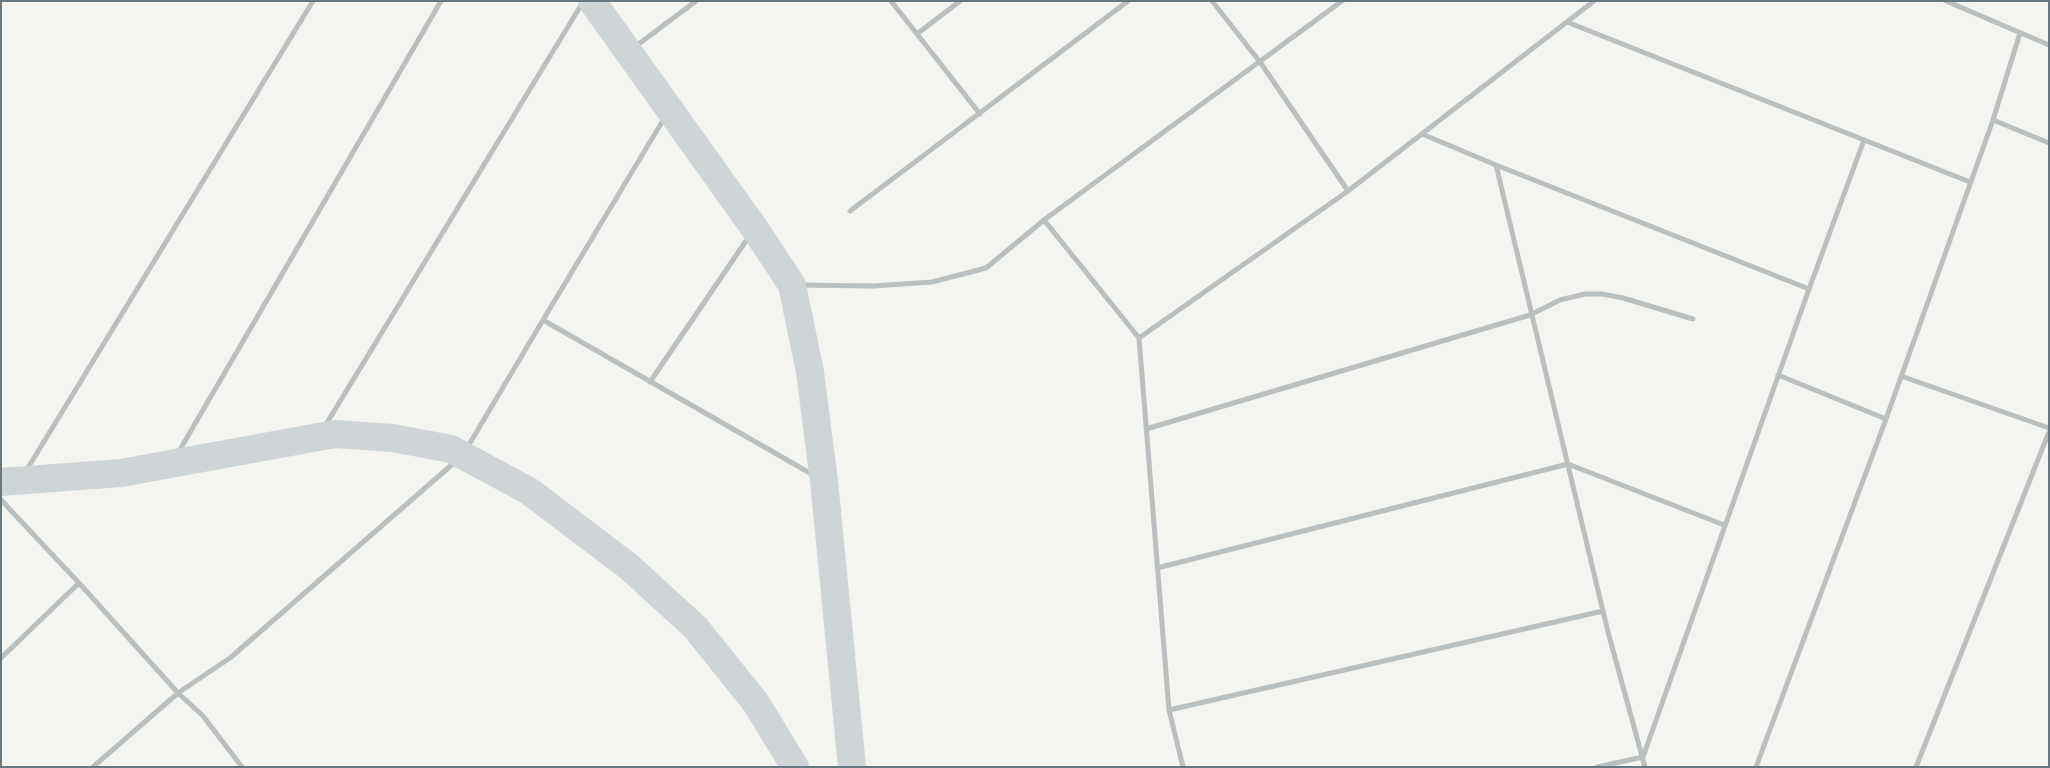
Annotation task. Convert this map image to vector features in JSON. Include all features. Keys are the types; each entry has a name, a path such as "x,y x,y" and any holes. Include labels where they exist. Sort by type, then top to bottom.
{"main road":[{"path":"592,1 755,228 792,285 810,372 824,481 852,767"},
{"path":"7,488 121,473 335,434 393,438 451,449 528,491 628,566 695,627 756,703 795,767"}],"street":[{"path":"242,767 203,716 178,694 79,583 7,488 313,1"},
{"path":"171,464 441,1"},
{"path":"318,437 583,1"},
{"path":"627,52 696,1"},
{"path":"891,1 980,114"},
{"path":"917,34 960,1"},
{"path":"850,211 1128,1"},
{"path":"1212,1 1260,62 1348,191"},
{"path":"792,285 874,286 922,282 986,268 1044,220 1342,1"},
{"path":"1139,338 1348,191 1594,1"},
{"path":"1946,1 2049,45"},
{"path":"1568,22 1716,79 1970,182"},
{"path":"1756,767 1886,419 1993,120 2020,33"},
{"path":"93,767 178,694 230,658 463,454 670,109"},
{"path":"1993,120 2049,144"},
{"path":"1422,134 1809,289"},
{"path":"1643,757 1724,525 1864,140"},
{"path":"1496,165 1530,315 1603,611 1645,767"},
{"path":"1044,220 1139,338 1169,710 1183,767"},
{"path":"650,382 755,228"},
{"path":"1146,429 1530,315 1560,300 1585,294 1602,294 1693,319"},
{"path":"543,320 824,481"},
{"path":"1778,375 1886,419"},
{"path":"1901,376 2049,428"},
{"path":"1916,767 2049,432"},
{"path":"1157,568 1568,464 1724,525"},
{"path":"1,658 79,583"},
{"path":"1169,710 1603,611"},
{"path":"1597,767 1643,757"}]}
